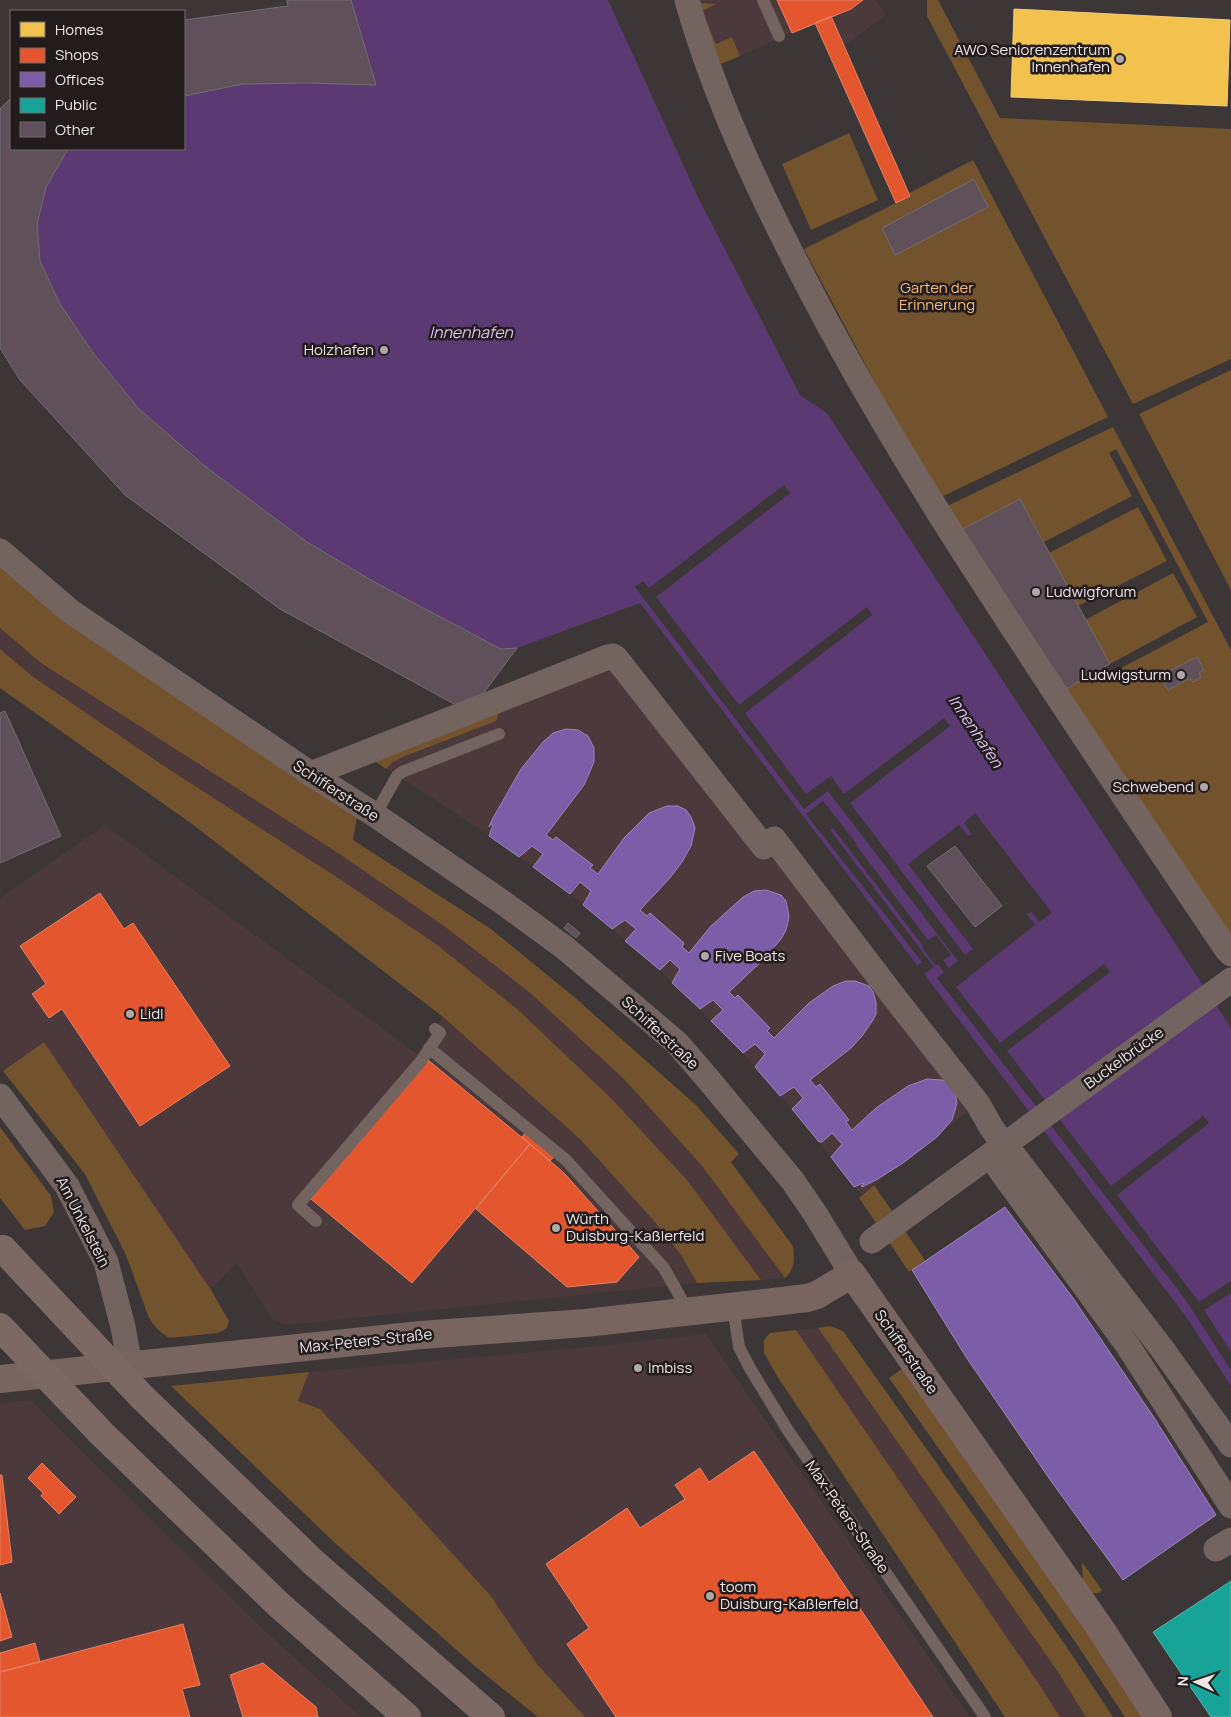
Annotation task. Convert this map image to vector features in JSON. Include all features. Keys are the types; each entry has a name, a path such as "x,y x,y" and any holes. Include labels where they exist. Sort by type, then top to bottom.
{"highway":[{"path":"3,1249 142,1397 314,1563 491,1717"},
{"path":"0,1327 101,1433 279,1605 407,1717"}],"street":[{"path":"687,0 709,69 748,164 792,255 841,349 892,439 1066,709 1231,954"},
{"name":"Schifferstraße","path":"0,551 70,611 319,771 375,815 505,904 565,948 676,1043 731,1104 792,1180 852,1274 1098,1625 1158,1717"},
{"name":"Schifferstraße","path":"319,771 613,656 764,847 774,839 978,1104 1003,1146"},
{"name":"Buckelbrücke","path":"872,1241 1231,980"},
{"name":"Am Unkelstein","path":"0,1096 67,1186 106,1262 123,1327 130,1365"},
{"path":"1003,1146 1016,1157 1163,1350 1231,1445"},
{"path":"1003,1146 1231,1506"},
{"name":"Max-Peters-Straße","path":"0,1379 420,1335 585,1323 807,1298 817,1295 852,1274"}],"lane":[{"path":"763,0 779,36"},
{"path":"375,815 394,781 402,772 499,734"},
{"path":"316,1220 298,1205 421,1060 440,1033 435,1029"},
{"path":"429,1048 566,1160 664,1268 688,1311"},
{"name":"Max-Peters-Straße","path":"733,1307 739,1347 787,1430 985,1717"}],"shaded area":[{"path":"697,0 876,0 885,16 843,46 910,196 896,203 815,23 721,64"},
{"path":"0,628 41,663 338,853 444,926 529,992 624,1079 702,1166 785,1278 761,1280 687,1180 611,1098 516,1008 436,944 332,874 167,768 32,676 0,649"},
{"path":"612,669 776,850 975,1106 861,1195 793,1110 743,1053 660,970 570,894 488,834 387,769 393,762 405,756 499,713"},
{"path":"105,825 417,1054 443,1017 580,1139 654,1221 681,1255 697,1283 286,1325 273,1320 236,1263 211,1290 44,1042 3,1071 0,1068 0,898"},
{"path":"818,1328 1058,1672 1086,1717 1060,1717 796,1330"},
{"path":"706,1334 970,1717 585,1717 537,1664 490,1595 402,1498 320,1409 298,1401 309,1372 588,1347"},
{"path":"31,1400 258,1625 361,1717 0,1717 0,1403"}],"green space":[{"path":"927,0 938,0 1000,118 1231,129 1231,359 1133,404 927,16"},
{"path":"700,3 716,4 702,11 716,44 732,37 740,56 721,64 698,15"},
{"path":"849,133 878,200 811,230 782,164"},
{"name":"Garten der Erinnerung","path":"973,160 1108,417 939,498 920,467 804,249 910,196 909,193"},
{"path":"1231,370 1231,590 1139,414"},
{"path":"1113,427 1231,650 1231,945 1062,689 1087,677 1091,684 1208,622 1116,449 1109,453 1132,496 1044,542 1020,499 961,530 945,507"},
{"path":"1138,507 1167,561 1078,606 1049,553"},
{"path":"0,565 357,817 353,840 491,929 573,996 697,1106 739,1154 731,1162 793,1246 794,1264 788,1275 785,1278 702,1166 624,1079 529,992 444,926 338,853 41,663 0,628"},
{"path":"1173,573 1197,617 1110,664 1085,620"},
{"path":"0,649 32,676 167,768 332,874 436,944 516,1008 611,1098 687,1180 761,1280 697,1283 681,1255 654,1221 580,1139 443,1017 192,824 0,688"},
{"path":"612,661 612,669 499,713 496,721 405,756 393,762 386,769 368,756"},
{"path":"44,1042 211,1290 229,1321 227,1328 218,1333 169,1338 158,1330 149,1318 126,1255 85,1174 3,1071"},
{"path":"0,1127 51,1196 54,1212 45,1226 25,1230 0,1198"},
{"path":"874,1185 892,1211 876,1223 859,1198"},
{"path":"905,1231 925,1260 909,1272 889,1242"},
{"path":"830,1326 843,1331 1066,1646 1113,1717 1086,1717 1058,1672 818,1328"},
{"path":"796,1330 1060,1717 1005,1717 777,1376 764,1353 764,1340 770,1333"},
{"path":"903,1368 1088,1632 1143,1717 1125,1717 1074,1640 889,1378"},
{"path":"309,1372 298,1401 320,1409 402,1498 490,1595 537,1664 585,1717 538,1717 477,1668 335,1543 171,1386"},
{"path":"1082,1562 1102,1590 1099,1593 1092,1593 1083,1582"}],"water":[{"name":"Innenhafen","path":"351,0 608,0 697,195 800,395 827,413 1231,1028 1231,1386 1187,1318 640,603 517,648 501,649 376,583 307,542 206,467 139,409 93,353 60,304 40,261 37,224 46,187 67,150 185,150 185,96 243,84 376,85"}],"pier":[{"path":"784,485 790,493 656,597 739,705 867,607 872,615 745,713 806,794 831,776 844,794 944,718 950,726 850,803 965,955 973,949 908,864 959,825 968,836 972,834 964,823 975,813 1052,913 1039,922 1032,912 1027,914 1035,925 956,987 1000,1043 1104,964 1110,972 1007,1051 1111,1186 1203,1116 1209,1123 1117,1195 1199,1302 1231,1281 1231,1293 1204,1310 1231,1352 1231,1370 1185,1299 937,978 944,972 938,964 936,966 922,948 923,946 833,828 830,830 934,967 921,976 915,968 922,962 806,814 823,801 928,940 936,935 951,955 943,960 949,968 958,961 828,791 804,809 635,587 643,581 649,588"}],"building: Homes":[{"name":"AWO Seniorenzentrum Innenhafen","path":"1014,9 1230,20 1227,106 1011,97"}],"building: Shops":[{"path":"777,0 863,0 851,9 792,33"},
{"path":"831,16 910,196 896,203 815,23"},
{"name":"Lidl","path":"100,893 124,929 133,923 230,1066 140,1126 62,1009 49,1018 32,994 46,984 20,946"},
{"path":"428,1060 530,1144 412,1283 311,1199"},
{"path":"531,1126 560,1150 550,1161 522,1137"},
{"name":"Würth Duisburg-Kaßlerfeld","path":"530,1144 564,1173 639,1257 617,1282 567,1287 476,1209"},
{"name":"toom Duisburg-Kaßlerfeld","path":"754,1451 933,1717 616,1717 567,1644 589,1628 546,1564 627,1508 640,1528 685,1499 675,1485 700,1468 709,1482"},
{"path":"42,1463 76,1497 59,1514 41,1496 43,1493 28,1478"},
{"path":"0,1475 2,1475 12,1562 0,1565"},
{"path":"0,1593 12,1637 0,1641"},
{"path":"183,1624 200,1685 182,1689 190,1717 0,1717 0,1672"},
{"path":"35,1643 40,1662 0,1672 0,1653"},
{"path":"263,1663 316,1707 318,1717 243,1717 230,1675"}],"building: Offices":[{"name":"Five Boats","path":"566,729 578,730 588,736 594,748 594,762 584,785 546,835 553,840 556,837 593,865 590,868 598,874 624,838 649,813 667,806 678,806 686,810 695,828 691,846 669,879 640,910 647,916 650,913 684,943 682,947 689,953 711,926 743,897 754,891 766,890 781,895 786,901 789,917 786,930 764,959 729,992 735,998 738,995 770,1028 767,1031 774,1038 809,1003 833,986 846,981 855,981 869,986 876,1002 876,1014 873,1020 851,1048 810,1080 816,1087 820,1084 849,1120 846,1122 852,1130 876,1108 908,1086 927,1079 942,1080 948,1083 955,1092 957,1103 952,1120 937,1137 903,1163 876,1180 862,1187 863,1183 854,1187 831,1157 842,1144 832,1133 822,1142 819,1142 792,1109 803,1098 794,1087 780,1096 755,1067 765,1054 755,1044 743,1053 711,1021 723,1010 713,1000 700,1009 672,983 680,969 670,960 660,970 625,941 636,929 625,920 612,929 583,905 591,891 580,882 570,894 533,867 543,854 532,846 519,857 489,836 493,825 491,824 489,827 493,818 521,769 553,733"},
{"path":"1005,1207 1073,1298 1153,1416 1216,1515 1123,1580 1051,1481 966,1357 912,1270"}],"building: Public":[{"path":"1231,1581 1231,1717 1211,1717 1153,1632"}],"building: Other":[{"path":"287,0 351,0 376,85 243,84 185,96 185,20 288,6"},
{"path":"10,99 10,150 67,150 46,187 37,224 40,261 60,304 93,353 139,409 206,467 307,542 376,583 501,649 517,648 483,694 456,705 280,609 125,495 20,380 0,348 0,109"},
{"path":"974,179 988,207 895,255 882,228"},
{"name":"Ludwigforum","path":"1020,499 1110,664 1065,690 961,530"},
{"name":"Ludwigsturm","path":"1197,657 1204,670 1199,673 1201,677 1193,682 1190,678 1168,690 1160,676"},
{"path":"5,711 61,836 0,863 0,713"},
{"path":"955,846 1002,906 975,927 927,866"},
{"path":"568,923 580,933 576,938 564,928"}],"place":[{"name":"AWO Seniorenzentrum Innenhafen","path":"1120,59"},
{"name":"Holzhafen","path":"384,350"},
{"name":"Ludwigforum","path":"1036,592"},
{"name":"Ludwigsturm","path":"1181,675"},
{"name":"Schwebend","path":"1204,787"},
{"name":"Five Boats","path":"705,956"},
{"name":"Lidl","path":"130,1014"},
{"name":"Würth Duisburg-Kaßlerfeld","path":"556,1228"},
{"name":"Imbiss","path":"638,1368"},
{"name":"toom Duisburg-Kaßlerfeld","path":"710,1596"}]}
